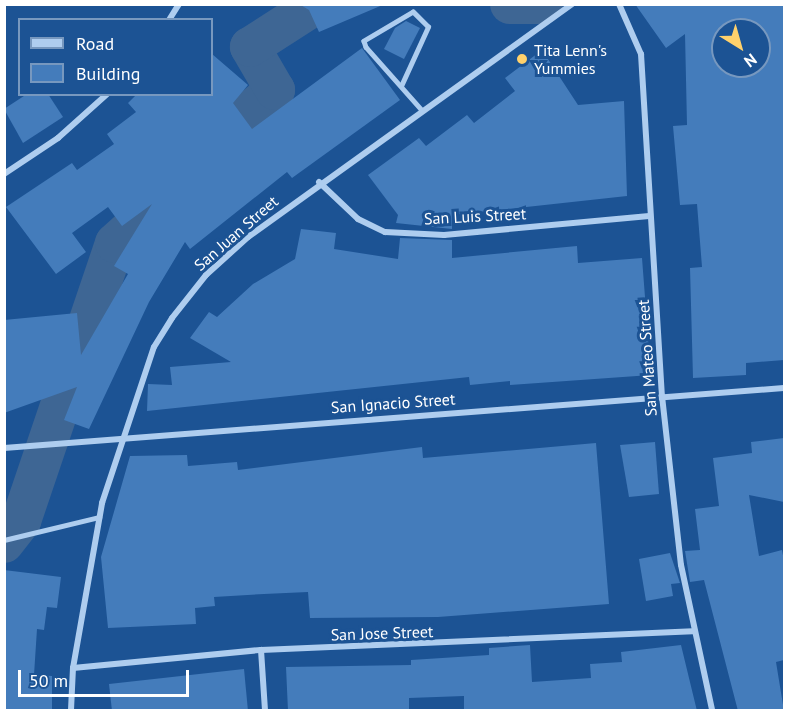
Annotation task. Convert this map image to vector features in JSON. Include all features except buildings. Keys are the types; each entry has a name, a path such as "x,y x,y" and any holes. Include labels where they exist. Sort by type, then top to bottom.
{"street":[{"path":"170,18 179,4"},
{"name":"San Juan Street","path":"71,711 73,668 99,517 121,435 154,347 190,293 248,237 319,182 572,4"},
{"name":"San Mateo Street","path":"619,4 641,54 662,396 693,631 712,711"},
{"path":"4,174 58,138 105,96"},
{"name":"San Luis Street","path":"319,182 358,219 385,232 444,235 650,216"},
{"name":"San Ignacio Street","path":"8,447 121,435 784,388"},
{"name":"San Jose Street","path":"73,668 261,650 693,631"},
{"path":"261,650 265,711"}],"lane":[{"path":"401,86 428,27 413,12 364,41 401,86 422,110"},
{"path":"4,540 99,517"}],"waterway":[{"path":"4,543 21,521 115,243 186,179 185,166 275,90 250,47 317,4"},
{"path":"510,4 543,4"}],"place":[{"name":"Tita Lenn's Yummies","path":"522,59"}]}
